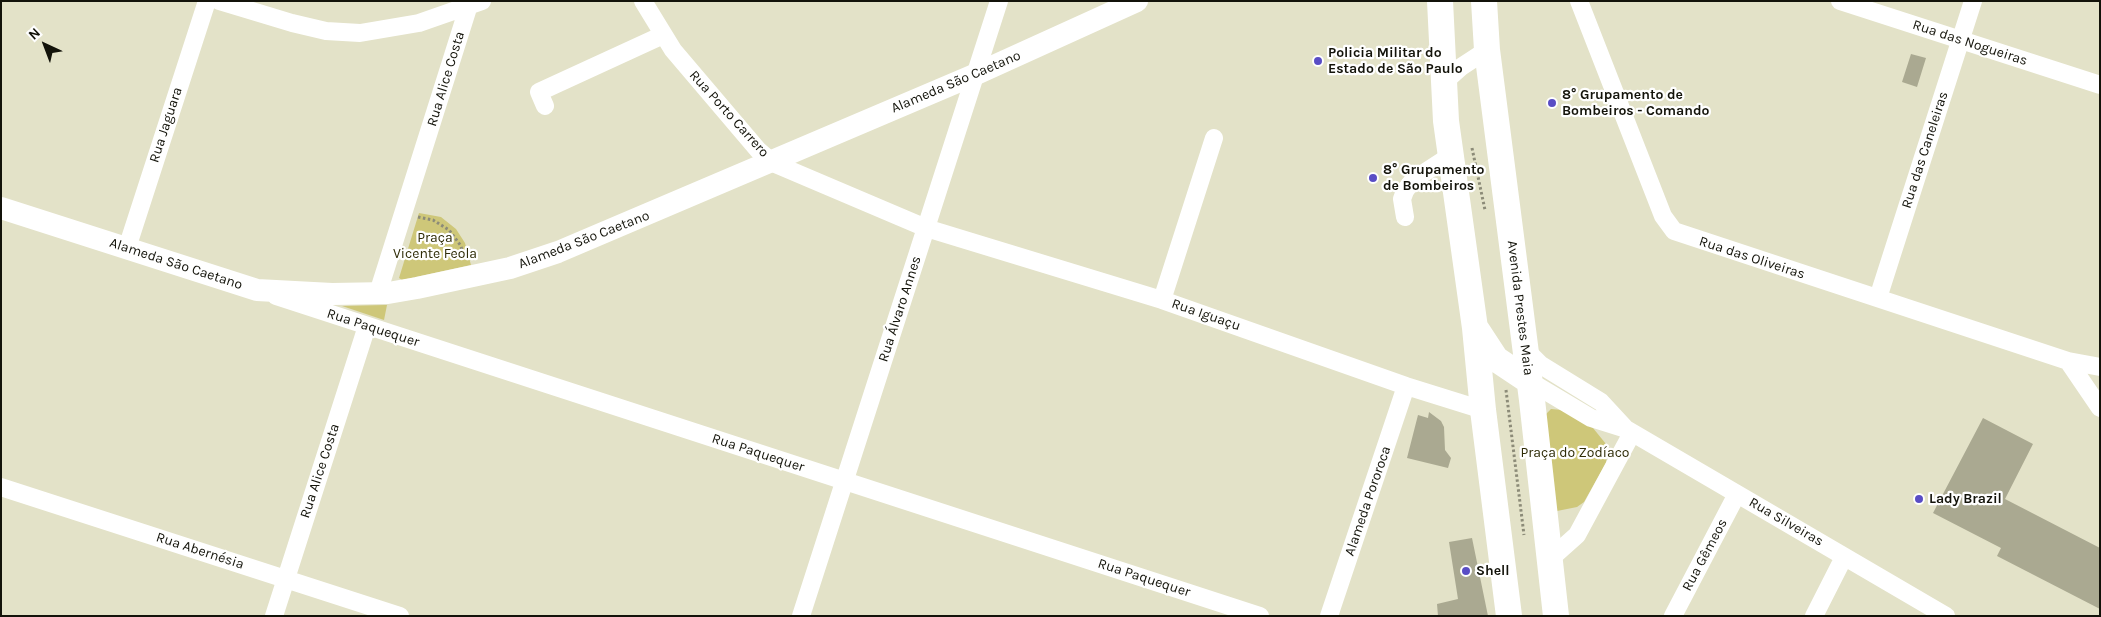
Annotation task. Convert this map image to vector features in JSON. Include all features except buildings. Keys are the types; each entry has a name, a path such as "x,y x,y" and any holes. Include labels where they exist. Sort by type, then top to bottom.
{"highway":[{"path":"1440,1 1443,82 1450,156 1475,328 1483,410 1509,616"},
{"name":"Avenida Prestes Maia","path":"1484,1 1487,50 1524,348 1517,383 1549,560 1556,616"},
{"path":"1475,328 1496,359 1517,383"}],"main road":[{"name":"Alameda São Caetano","path":"1,208 257,290 332,294 388,293 469,278 510,268 558,252 773,162 906,103 974,76 1137,1"}],"street":[{"name":"Rua Jaguara","path":"126,248 207,1"},
{"path":"219,1 292,24 326,31 360,32 419,22 475,4"},
{"name":"Rua Porto Carrero","path":"643,1 663,35 758,150 773,162 926,228"},
{"name":"Rua Álvaro Annes","path":"801,616 998,1"},
{"name":"Rua das Oliveiras","path":"1579,1 1663,216 1674,231 2068,361 2100,367"},
{"name":"Rua das Nogueiras","path":"1840,1 2100,85"},
{"name":"Rua das Caneleiras","path":"1878,298 1973,1"},
{"name":"Rua Alice Costa","path":"378,293 475,4"},
{"path":"545,106 539,92 663,35"},
{"path":"1443,82 1461,67 1487,50"},
{"path":"1162,300 1214,138"},
{"path":"1405,217 1402,199 1405,190 1413,180 1450,156"},
{"name":"Rua Iguaçu","path":"926,228 1162,300 1406,386 1483,410"},
{"name":"Rua Paquequer","path":"257,290 1260,616"},
{"name":"Rua Alice Costa","path":"274,616 367,326"},
{"name":"Rua Silveiras","path":"1524,348 1541,365 1601,402 1629,431"},
{"path":"2068,361 2100,408"},
{"name":"Rua Silveiras","path":"1517,383 1590,418 1629,431 1946,616"},
{"name":"Alameda Pororoca","path":"1329,616 1406,386"},
{"path":"1549,560 1577,535 1629,431"},
{"name":"Rua Abernésia","path":"1,487 400,616"},
{"name":"Rua Gêmeos","path":"1673,616 1737,494"},
{"path":"1814,616 1844,557"}],"path":[{"path":"1470,139 1486,215"},
{"path":"402,218 433,220 449,230 461,246 469,278"},
{"path":"1517,383 1526,544"}],"green space":[{"name":"Praça Vicente Feola","path":"419,213 441,217 456,229 465,243 471,265 402,280 399,278"},
{"path":"387,305 384,320 342,306"},
{"name":"Praça do Zodíaco","path":"1551,409 1562,410 1593,428 1606,444 1607,452 1606,463 1584,502 1577,507 1552,512 1542,418"}],"place":[{"name":"Policia Militar do Estado de São Paulo","path":"1318,61"},
{"name":"8° Grupamento de Bombeiros - Comando","path":"1552,103"},
{"name":"8° Grupamento de Bombeiros","path":"1373,178"},
{"name":"Lady Brazil","path":"1919,499"},
{"name":"Shell","path":"1466,571"}]}
